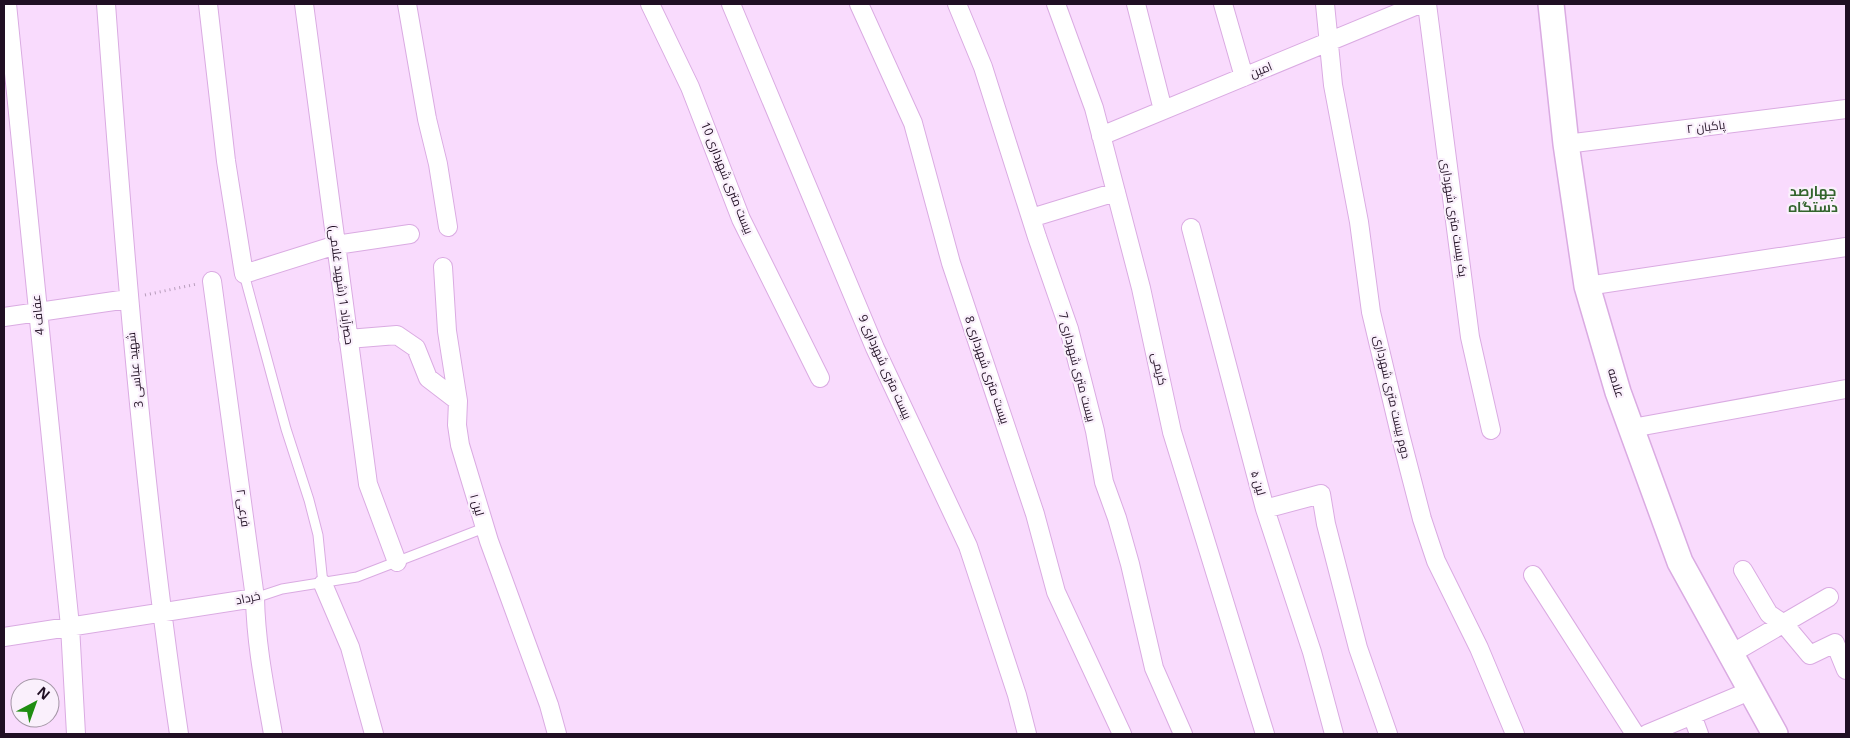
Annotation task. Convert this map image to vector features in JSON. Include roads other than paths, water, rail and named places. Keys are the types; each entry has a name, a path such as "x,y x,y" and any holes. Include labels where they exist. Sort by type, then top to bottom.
{"street":[{"name":"عفاف 4","path":"8,4 70,626 76,734"},
{"name":"شهید عباسی 3","path":"106,4 128,299 161,612 179,734"},
{"path":"208,4 226,161 244,274 336,245 410,234"},
{"name":"حصرآباد 1 (شهید غلامی)","path":"304,4 368,484 397,562"},
{"path":"407,4 427,118 438,164 448,227"},
{"name":"بیست متری شهرداری 10","path":"650,4 690,87 741,219 820,378"},
{"name":"بیست متری شهرداری 9","path":"731,4 874,348 968,546 1017,695 1027,734"},
{"name":"بیست متری شهرداری 8","path":"859,4 913,123 951,263 1035,514 1056,592 1122,734"},
{"name":"بیست متری شهرداری 7","path":"957,4 983,67 1069,329 1095,431 1104,482 1128,555 1154,668 1183,734"},
{"name":"کریمی","path":"1056,4 1094,108 1141,288 1172,432 1265,734"},
{"path":"1136,4 1163,110"},
{"path":"1223,4 1244,76"},
{"name":"دوم بیست متری شهرداری","path":"1325,4 1333,85 1359,222 1371,312 1420,510 1436,561 1478,648 1515,734"},
{"name":"امین","path":"1101,136 1420,4"},
{"name":"یک بیست متری شهرداری","path":"1426,4 1470,337 1491,430"},
{"name":"علامه","path":"1550,4 1566,144 1587,286 1618,392 1680,562 1775,734"},
{"name":"پاکبان ۲","path":"1566,144 1846,109"},
{"path":"1031,218 1116,192"},
{"name":"لین ۵","path":"1191,228 1265,509 1312,652 1334,734"},
{"path":"1587,286 1846,247"},
{"name":"لین ۱","path":"443,266 447,331 458,401 457,424 460,445 484,528 549,705 557,734"},
{"name":"۲ فرعی","path":"212,281 255,598 256,632 261,671 273,734"},
{"path":"4,317 128,299"},
{"path":"348,339 397,335 416,348 428,378 458,401"},
{"path":"1632,428 1846,389"},
{"path":"1265,509 1321,494 1326,524 1358,648 1388,734"},
{"path":"1743,570 1769,614 1784,624 1810,655 1835,643 1846,670"},
{"path":"1533,574 1634,734"},
{"path":"323,584 350,647 374,734"},
{"path":"1732,654 1829,597"},
{"name":"خرداد","path":"4,636 255,598"},
{"path":"1646,734 1752,690"},
{"path":"1692,716 1699,734"}],"lane":[{"path":"244,274 286,429 309,500 318,536 323,584"},
{"name":"خرداد","path":"255,598 282,589 323,584 357,577 484,528"}],"district":[{"name":"چهارصد دستگاه","path":"1813,200"}]}
